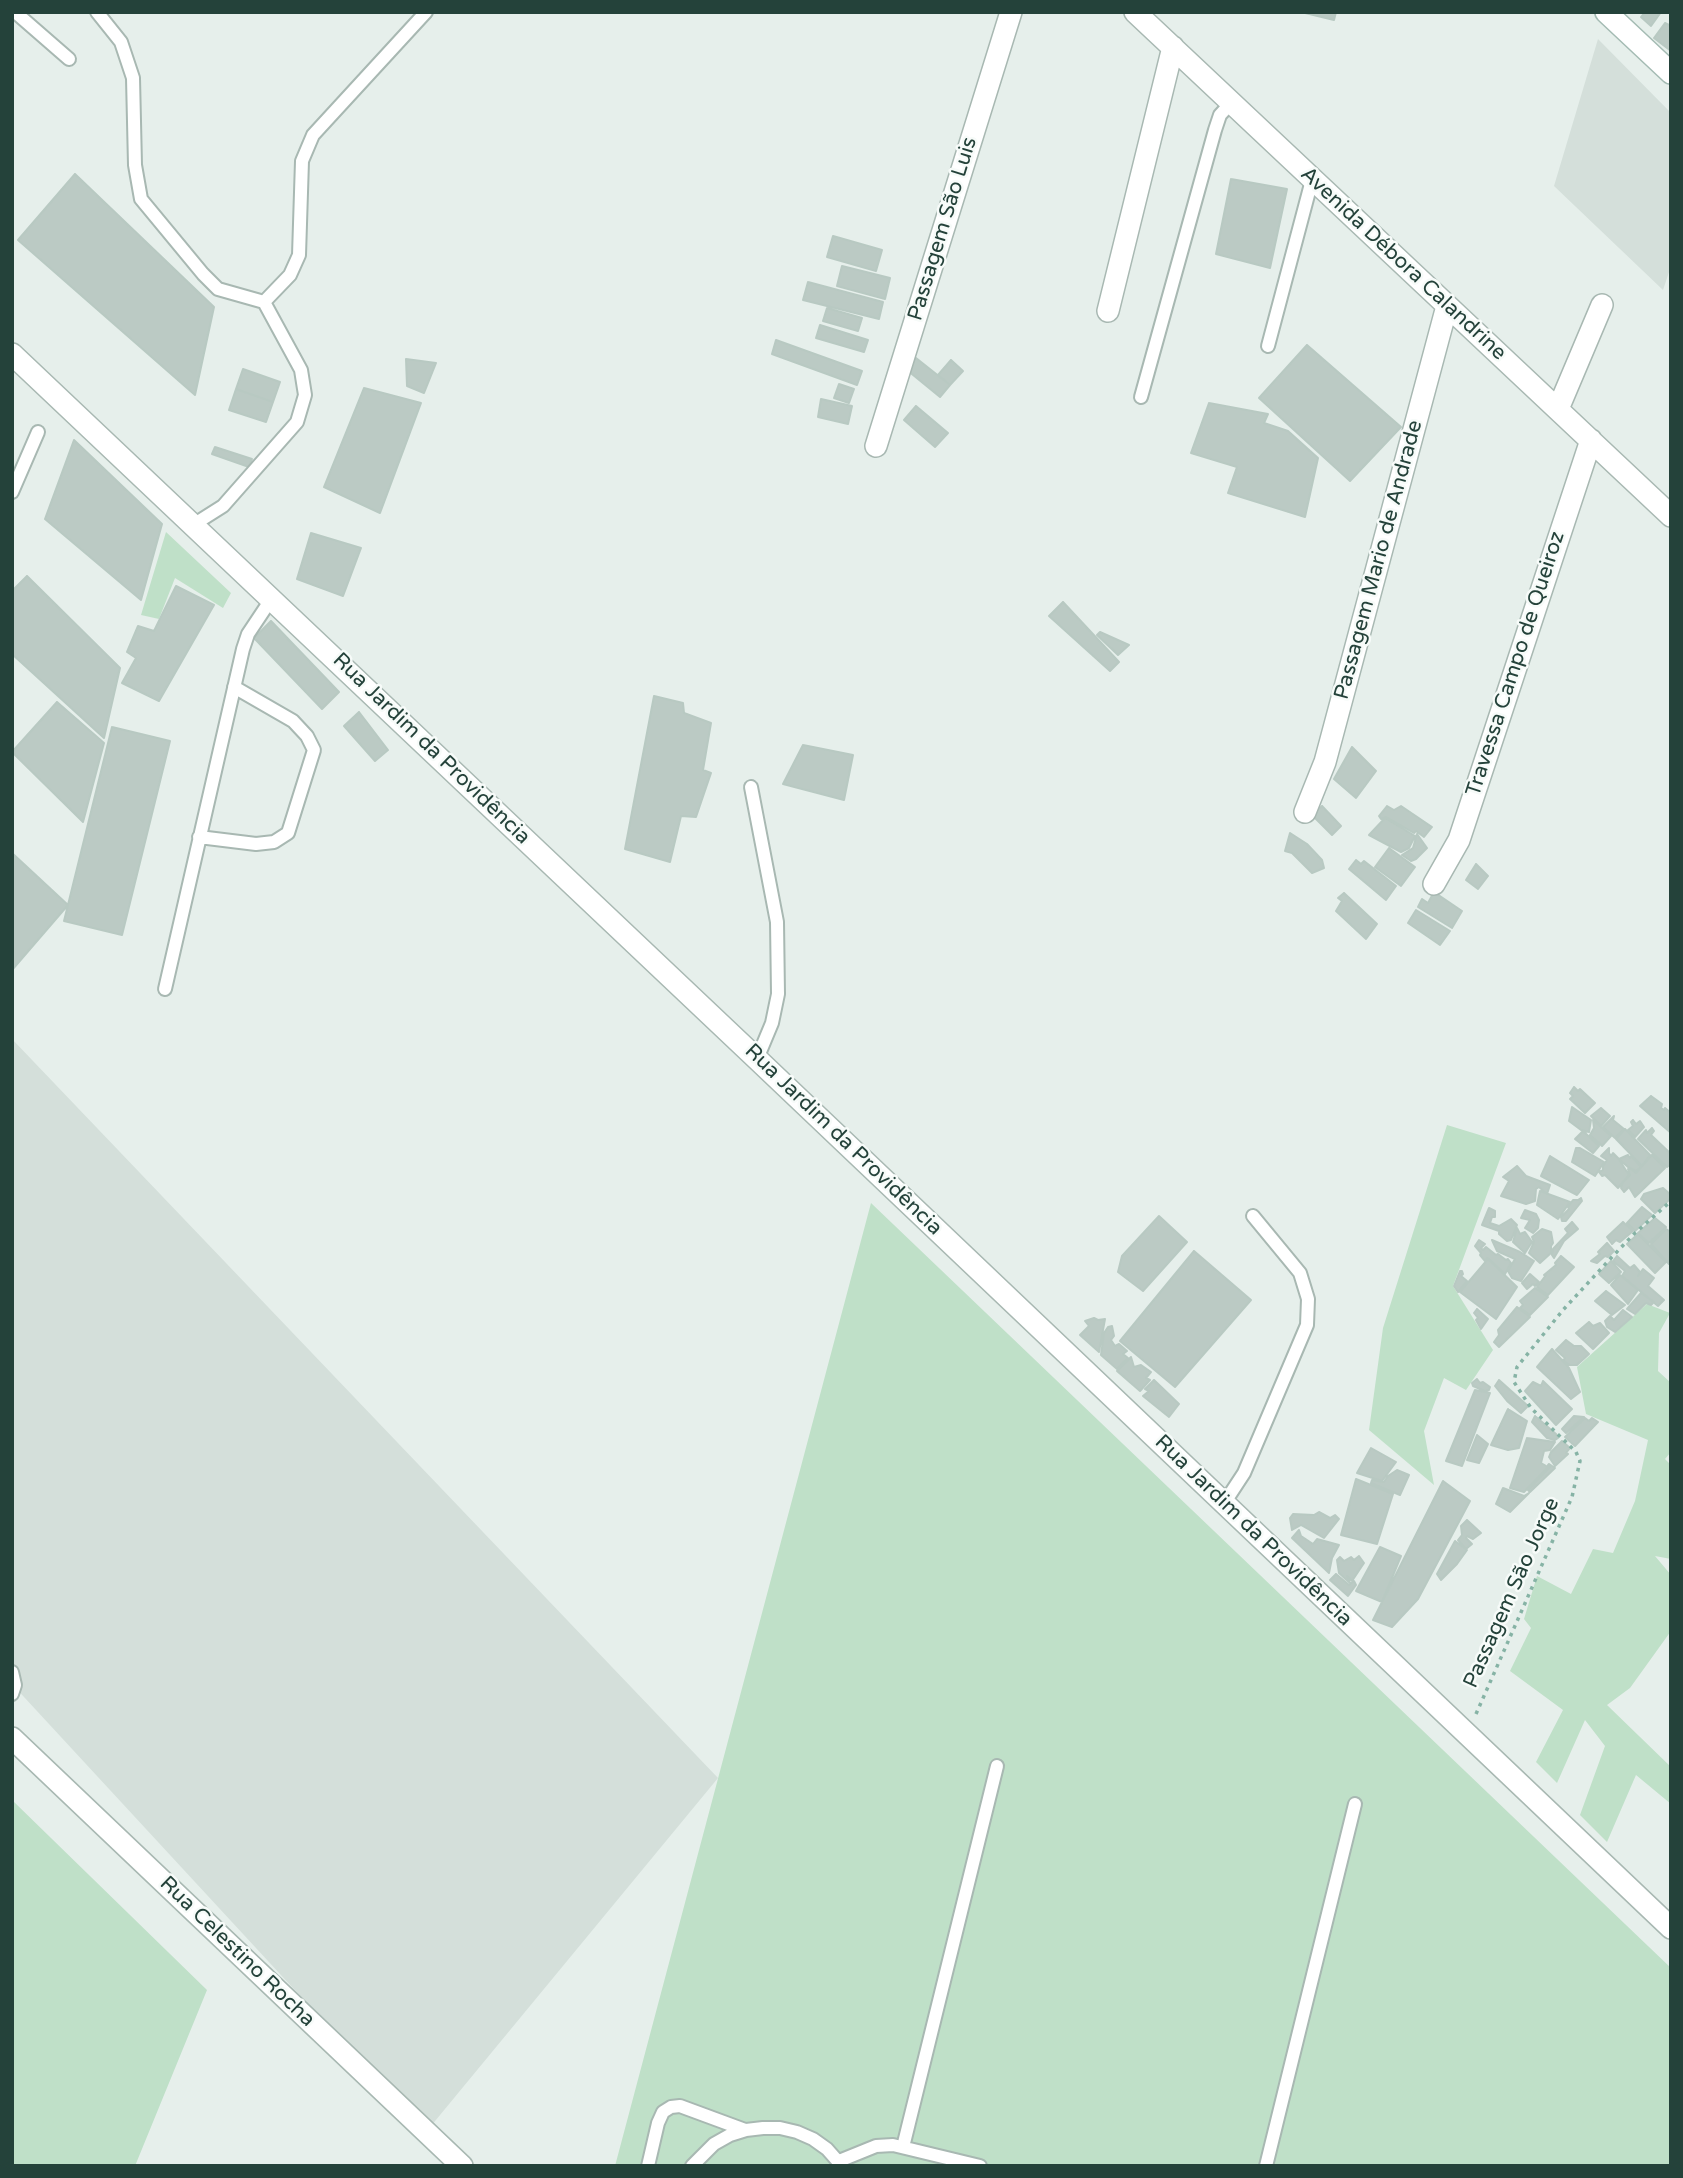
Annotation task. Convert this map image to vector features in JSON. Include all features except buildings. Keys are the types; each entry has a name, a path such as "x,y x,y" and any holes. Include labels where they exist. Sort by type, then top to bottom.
{"street":[{"name":"Passagem São Luis","path":"876,446 1011,12"},
{"name":"Avenida Débora Calandrine","path":"1135,12 1671,516"},
{"path":"1606,12 1671,73"},
{"path":"1108,311 1173,47"},
{"path":"1558,410 1602,305"},
{"name":"Passagem Mario de Andrade","path":"1306,812 1325,762 1447,306"},
{"name":"Rua Jardim da Providência","path":"12,354 272,597 1671,1928"},
{"name":"Travessa Campo de Queiroz","path":"1434,884 1458,840 1591,440"},
{"name":"Rua Celestino Rocha","path":"12,1738 462,2166"}],"lane":[{"path":"15,12 69,60"},
{"path":"97,12 121,41 133,78 135,165 141,199 218,289 264,302 301,370 305,395 297,422 223,506 193,525"},
{"path":"264,302 290,275 299,255 302,161 313,135 426,12"},
{"path":"1141,397 1215,130 1220,115 1231,103"},
{"path":"1268,346 1312,180"},
{"path":"12,492 38,432"},
{"path":"165,989 248,634 272,597"},
{"path":"200,837 256,844 274,842 288,833 314,750 307,736 293,721 234,687"},
{"path":"751,787 777,922 778,994 772,1023 757,1059"},
{"path":"1225,1503 1244,1473 1307,1325 1308,1299 1300,1273 1253,1216"},
{"path":"12,1672 15,1685 12,1695"},
{"path":"903,2147 997,1766"},
{"path":"1266,2166 1355,1804"},
{"path":"648,2166 658,2123 663,2112 671,2107 680,2106 746,2130"},
{"path":"692,2166 714,2144 730,2135 746,2130 780,2128 797,2132 820,2144 841,2164 876,2146 903,2147 980,2166"}],"path":[{"name":"Passagem São Jorge","path":"1466,1735 1572,1497 1580,1461 1576,1452 1531,1408 1514,1382 1517,1367 1563,1310 1634,1234 1671,1201"}],"shaded area":[{"path":"1598,39 1671,113 1671,266 1663,290 1554,186"},
{"path":"12,1039 718,1778 426,2132 12,1684"}],"green space":[{"path":"166,532 231,593 223,608 175,578 159,619 141,615"},
{"path":"1447,1125 1506,1143 1453,1286 1493,1350 1466,1390 1444,1378 1424,1431 1434,1485 1369,1430 1383,1328"},
{"path":"871,1203 1671,1968 1671,2166 615,2166"},
{"path":"1647,1304 1670,1313 1659,1333 1658,1371 1671,1383 1671,1452 1665,1459 1671,1465 1671,1559 1655,1556 1671,1575 1671,1631 1630,1688 1607,1705 1671,1767 1671,1804 1636,1775 1607,1842 1580,1815 1605,1746 1585,1720 1557,1783 1536,1762 1563,1710 1510,1671 1531,1628 1524,1619 1537,1576 1571,1594 1593,1549 1613,1553 1635,1501 1648,1440 1586,1414 1577,1367"},
{"path":"12,1800 207,1990 135,2166 12,2166"}]}
